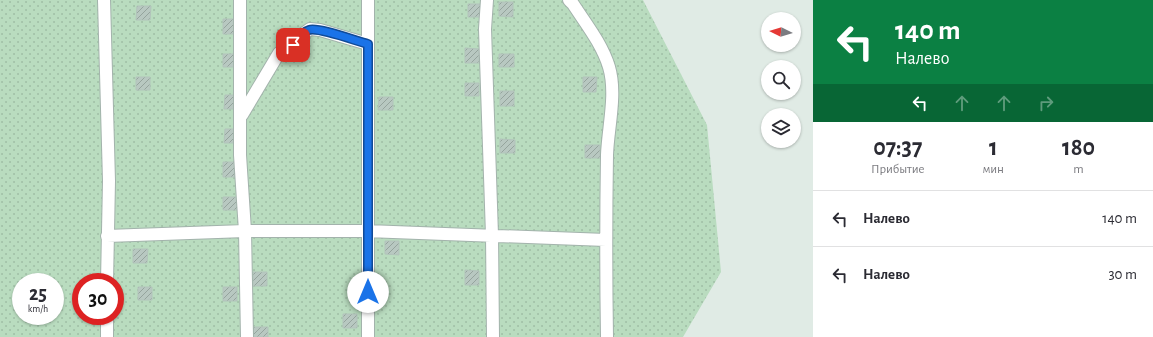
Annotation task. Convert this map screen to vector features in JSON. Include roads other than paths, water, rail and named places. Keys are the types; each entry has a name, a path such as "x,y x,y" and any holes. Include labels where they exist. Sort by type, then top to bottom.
{"street":[{"path":"104,0 109,181 107,273"},
{"path":"240,0 240,155 245,231 247,337"},
{"path":"368,0 368,337"},
{"path":"487,0 485,29 492,235 493,337"},
{"path":"569,0 595,38 608,66 612,85 608,152 606,240 607,337"},
{"path":"241,116 278,53 293,45 310,29 320,30 368,44"},
{"path":"107,236 245,231 367,231 606,240"},
{"path":"107,325 107,337"}]}
